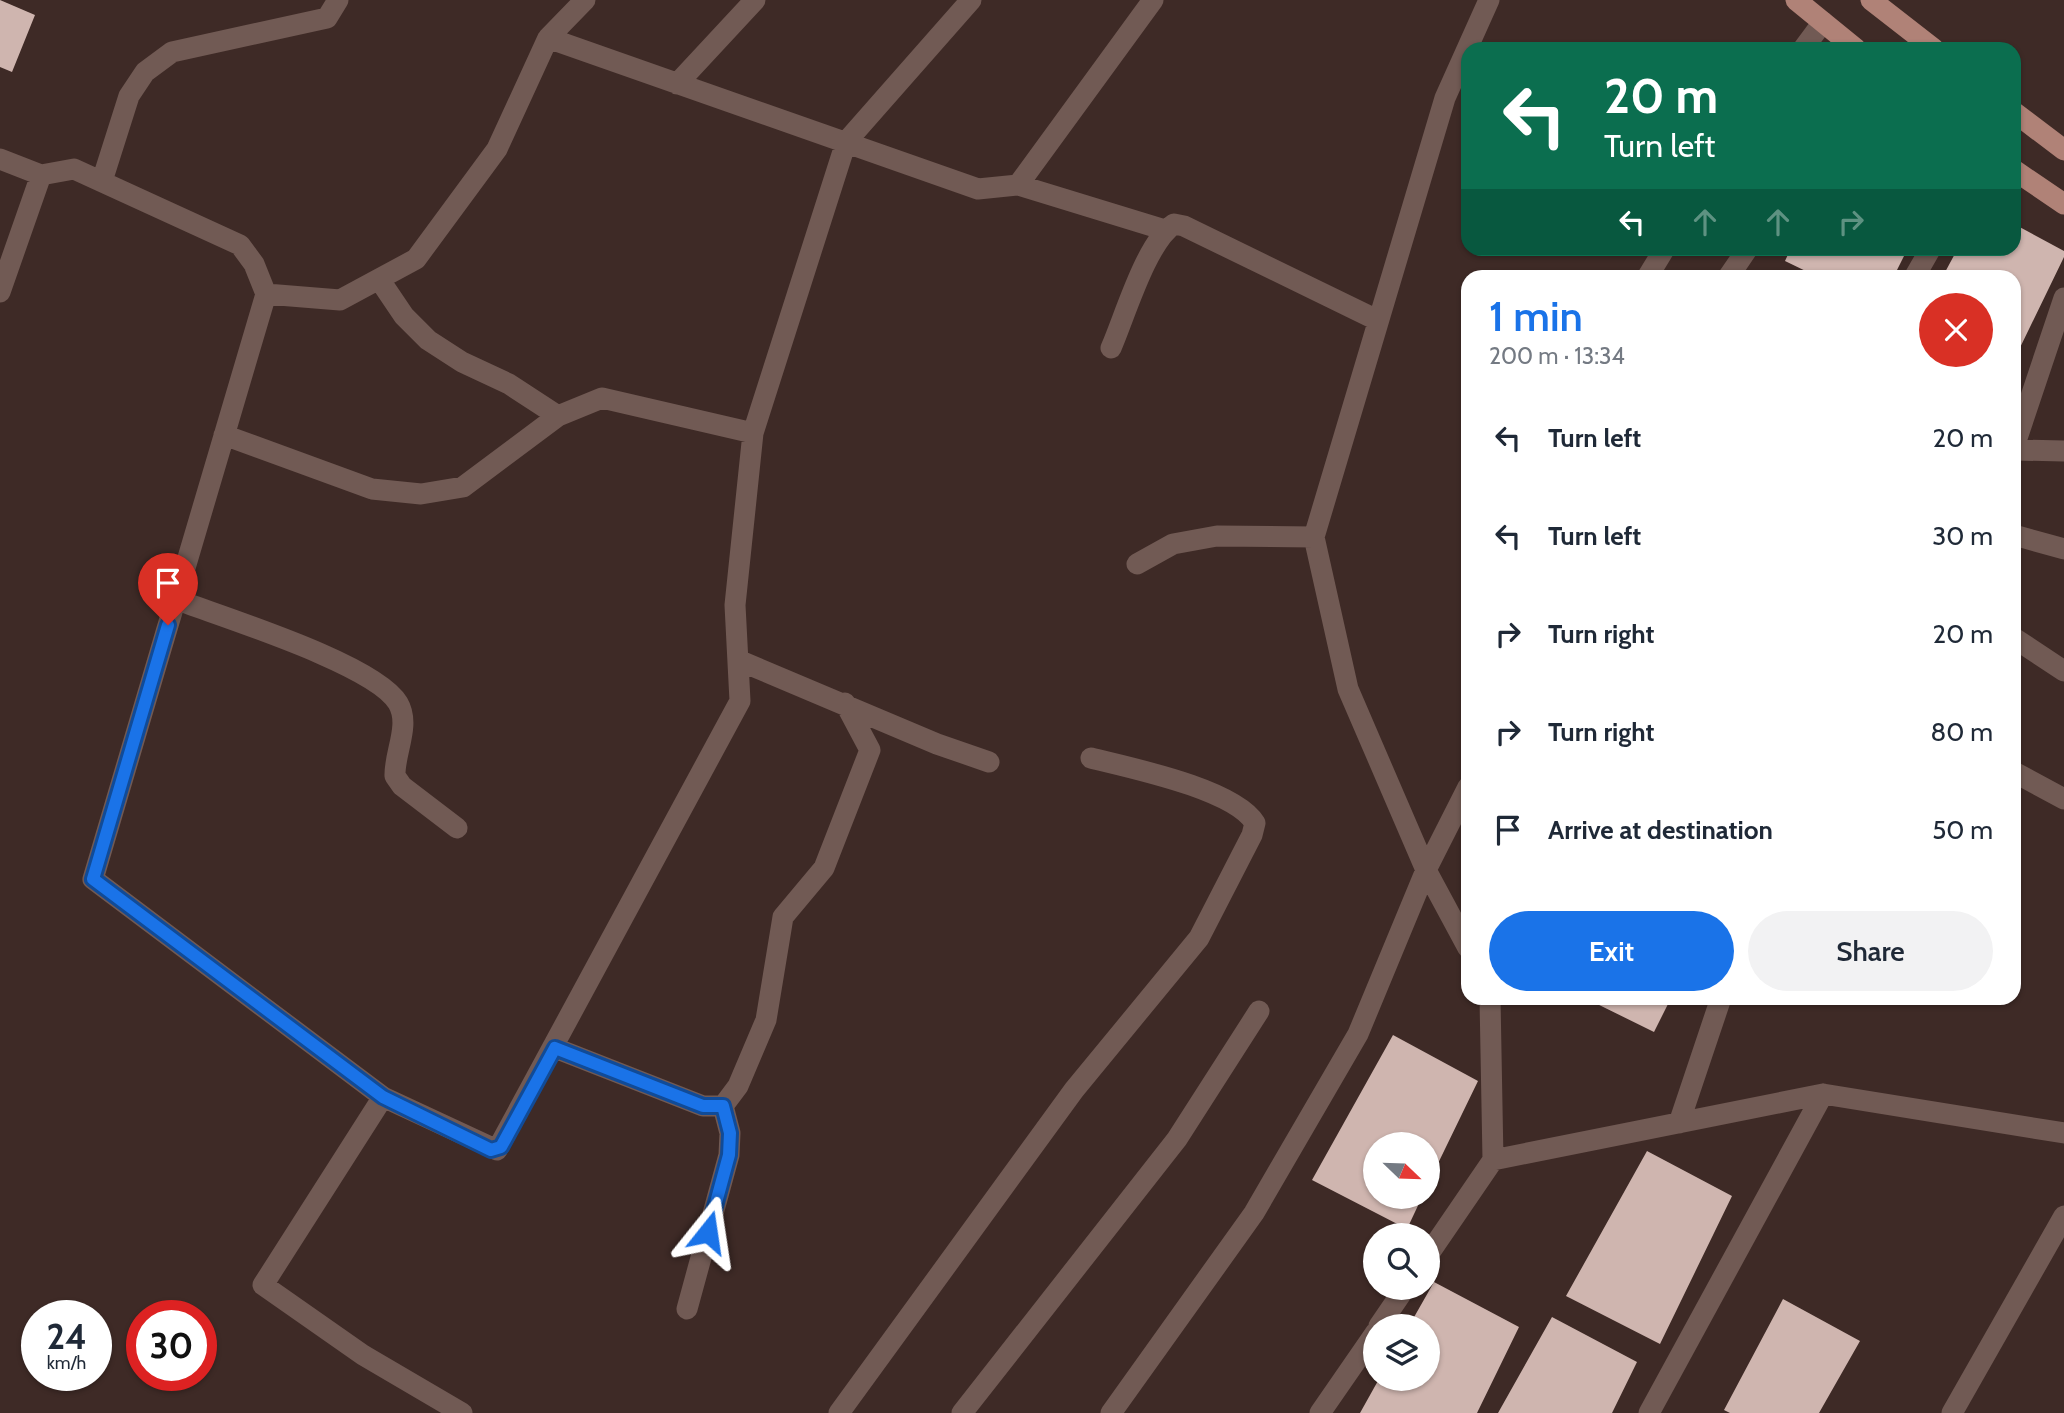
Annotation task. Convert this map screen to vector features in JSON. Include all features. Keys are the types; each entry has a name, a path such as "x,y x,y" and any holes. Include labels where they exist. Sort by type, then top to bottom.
{"main road":[{"path":"1796,0 1847,42"},
{"path":"1871,0 1925,42"},
{"path":"2021,117 2064,150"},
{"path":"2021,175 2064,204"}],"street":[{"path":"102,181 129,96 145,72 172,52 327,19 338,0"},
{"path":"266,294 340,300 416,260 497,149 548,38 585,0"},
{"path":"677,84 755,0"},
{"path":"0,159 41,175 74,169 240,245 254,264 266,294 93,879 383,1097 497,1150 555,1048 740,701 735,605 753,433 846,142 971,0"},
{"path":"1018,185 1153,0"},
{"path":"1470,42 1489,0"},
{"path":"1808,42 1823,22"},
{"path":"548,38 978,189 1018,185 1166,230"},
{"path":"1461,62 1445,98 1314,537 1348,689 1426,870 1461,935"},
{"path":"0,292 41,175"},
{"path":"1111,348 1155,246 1166,230 1174,224 1184,226 1377,320"},
{"path":"379,279 404,316 428,340 462,362 509,384 558,416"},
{"path":"2021,428 2064,298"},
{"path":"224,435 372,489 421,495 463,487 558,416 602,398 753,433"},
{"path":"2021,449 2064,451"},
{"path":"1137,564 1173,544 1217,536 1314,537"},
{"path":"2021,537 2064,549"},
{"path":"175,599 355,667 382,686 398,703 404,722 394,776 402,786 457,828"},
{"path":"2021,643 2064,671"},
{"path":"738,660 937,744 989,762"},
{"path":"723,1106 738,1086 766,1020 783,917 824,868 870,750 845,703"},
{"path":"839,1413 1074,1090 1199,938 1252,835 1255,823 1250,815 1235,804 1179,781 1091,758"},
{"path":"2021,776 2064,799"},
{"path":"1111,1413 1254,1213 1345,1058 1358,1034 1426,870 1461,801"},
{"path":"1440,1237 1493,1160 1490,1005"},
{"path":"1679,1123 1719,1005"},
{"path":"962,1413 1177,1139 1259,1011"},
{"path":"555,1048 703,1106 723,1106"},
{"path":"1493,1160 1824,1094 2064,1133"},
{"path":"1649,1413 1824,1094"},
{"path":"383,1097 264,1285 363,1355 462,1413"},
{"path":"687,1309 729,1155 730,1133 723,1106"},
{"path":"1952,1413 2064,1216"},
{"path":"1320,1413 1363,1351"}],"building":[{"path":"0,0 35,15 12,72 0,67"},
{"path":"2021,228 2064,251 2064,257 2021,346 2021,270 1946,270 1954,256 2021,256"},
{"path":"1787,256 1904,256 1897,270 1804,270 1785,261"},
{"path":"1599,1005 1668,1005 1654,1032"},
{"path":"1393,1035 1478,1081 1440,1159 1440,1132 1363,1132 1363,1206 1312,1180"},
{"path":"1647,1151 1732,1196 1660,1344 1566,1296"},
{"path":"1368,1209 1416,1209 1410,1223 1395,1223"},
{"path":"1440,1285 1519,1327 1477,1413 1360,1413 1372,1391 1440,1391 1440,1314 1416,1314 1424,1300 1440,1300"},
{"path":"1783,1299 1860,1341 1819,1413 1730,1413 1724,1410"},
{"path":"1552,1317 1637,1362 1612,1413 1498,1413"}],"route":[{"path":"168,625 93,879 383,1097 491,1150 501,1147 555,1048 703,1106 723,1106 730,1133 729,1155 708,1232"}]}
